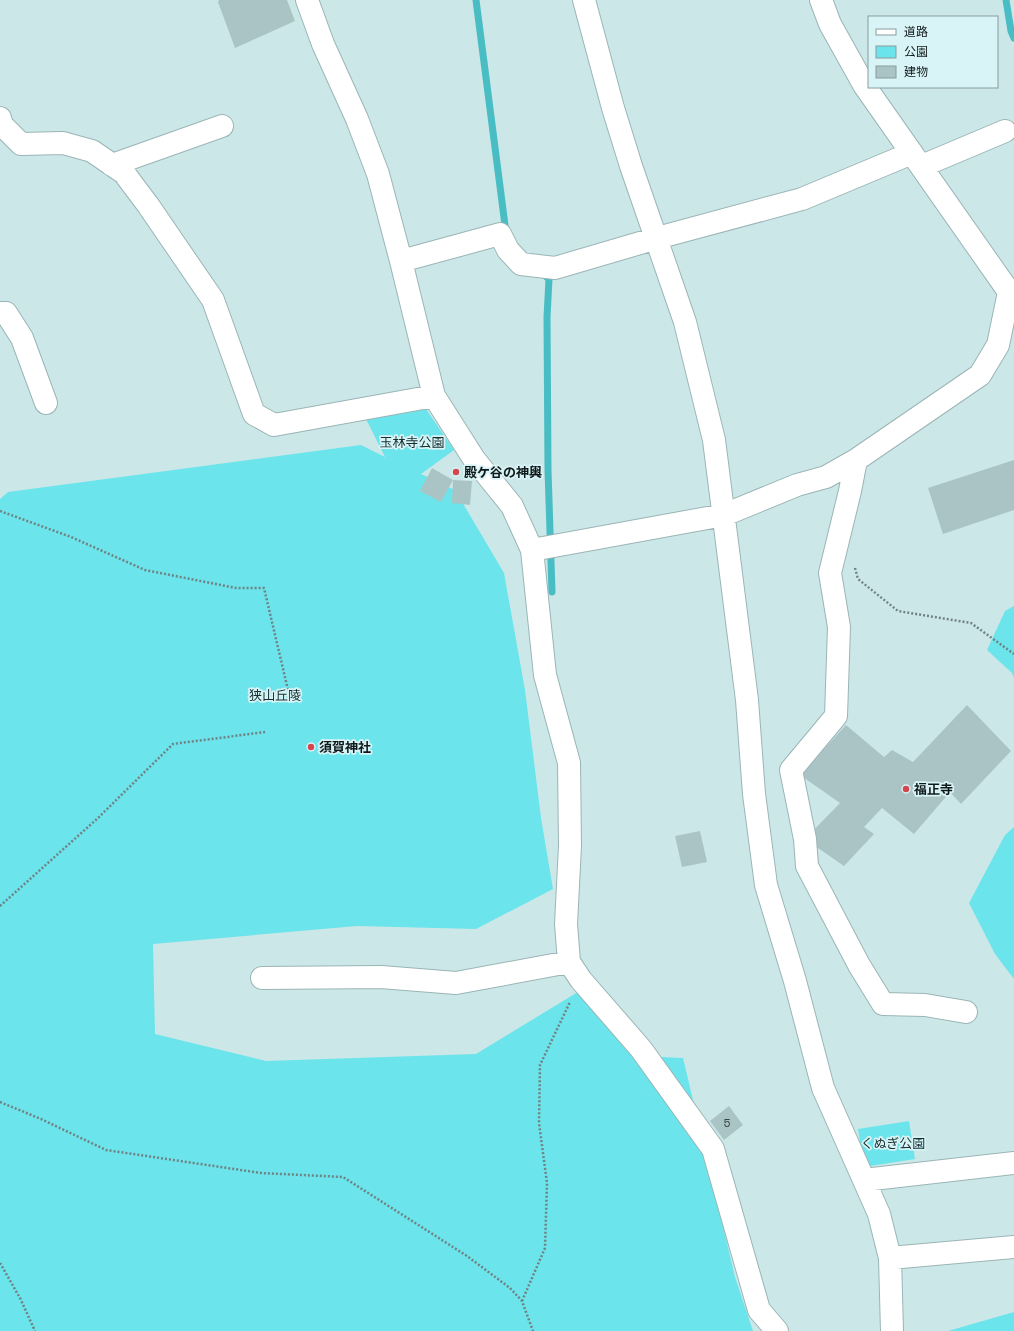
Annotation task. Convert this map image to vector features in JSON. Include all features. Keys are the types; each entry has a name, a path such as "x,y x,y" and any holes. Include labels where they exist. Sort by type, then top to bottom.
{"street":[{"path":"307,0 323,44 357,119 378,174 401,260 434,396 474,458 512,506 532,550 545,675 569,763 570,846 566,924 569,962 581,980 641,1049 713,1149 759,1310 777,1331"},
{"path":"584,0 613,108 631,166 657,238 687,330 714,440 747,700 754,794 766,885 795,981 823,1088 879,1214 890,1258 892,1331"},
{"path":"532,550 724,515 798,485 826,477 856,460 980,375 998,344 1012,295 864,85 830,24 821,0"},
{"path":"0,118 2,125 21,144 63,143 92,151 124,173 148,205 213,300 254,414 274,425 434,396"},
{"path":"112,165 222,126"},
{"path":"401,260 500,234 508,250 521,264 555,268 657,238 802,199 1005,131"},
{"path":"0,313 6,313 22,338 46,403"},
{"path":"856,460 830,573 839,627 836,716 791,770 805,839 807,866 859,965 883,1004 925,1004 966,1012"},
{"path":"262,978 380,977 456,983 569,962"},
{"path":"864,1180 1014,1163"},
{"path":"890,1258 1014,1247"}],"path":[{"path":"0,511 71,536 145,570 236,588 264,588 288,690"},
{"path":"855,564 858,579 898,611 971,623 1014,654"},
{"path":"0,906 98,818 173,744 265,732"},
{"path":"522,1301 545,1248 547,1183 539,1123 540,1064 581,980"},
{"path":"0,1102 41,1119 106,1150 261,1172 343,1177 467,1256 510,1288 522,1301 533,1331"},
{"path":"0,1263 20,1298 35,1331"}],"green space":[{"name":"狭山丘陵","path":"426,409 454,450 421,474 455,490 504,573 525,690 541,818 553,889 476,929 357,926 153,944 155,1034 266,1061 476,1054 586,987 636,1056 683,1058 735,1277 753,1331 0,1331 0,499 8,492 361,445 385,457 366,419"},
{"path":"1014,606 1014,678 1012,673 987,650 1005,611"},
{"path":"1014,827 1014,979 995,954 969,903 1005,835"},
{"name":"くぬぎ公園","path":"909,1121 915,1159 864,1167 858,1129"},
{"path":"1014,1312 1014,1331 948,1331"}],"building":[{"path":"219,0 287,0 295,21 235,48 218,2"},
{"path":"1014,460 1014,510 943,534 928,488"},
{"path":"432,468 453,480 441,502 420,491"},
{"path":"453,480 472,481 470,505 452,503"},
{"path":"967,705 1011,751 961,804 950,792 914,834 882,808 864,827 874,834 844,866 805,839 840,803 800,775 846,725 884,757 892,750 913,762"},
{"path":"700,831 707,862 682,867 675,836"},
{"path":"729,1106 743,1125 724,1140 710,1121"}],"waterway":[{"path":"476,0 506,233"},
{"path":"1006,0 1011,31 1014,38"},
{"path":"541,272 549,279 547,317 548,470 552,592"}],"place":[{"name":"殿ケ谷の神輿","path":"456,472"},
{"name":"須賀神社","path":"311,747"},
{"name":"福正寺","path":"906,789"}],"park label":[{"name":"玉林寺公園","path":"412,442"}]}
